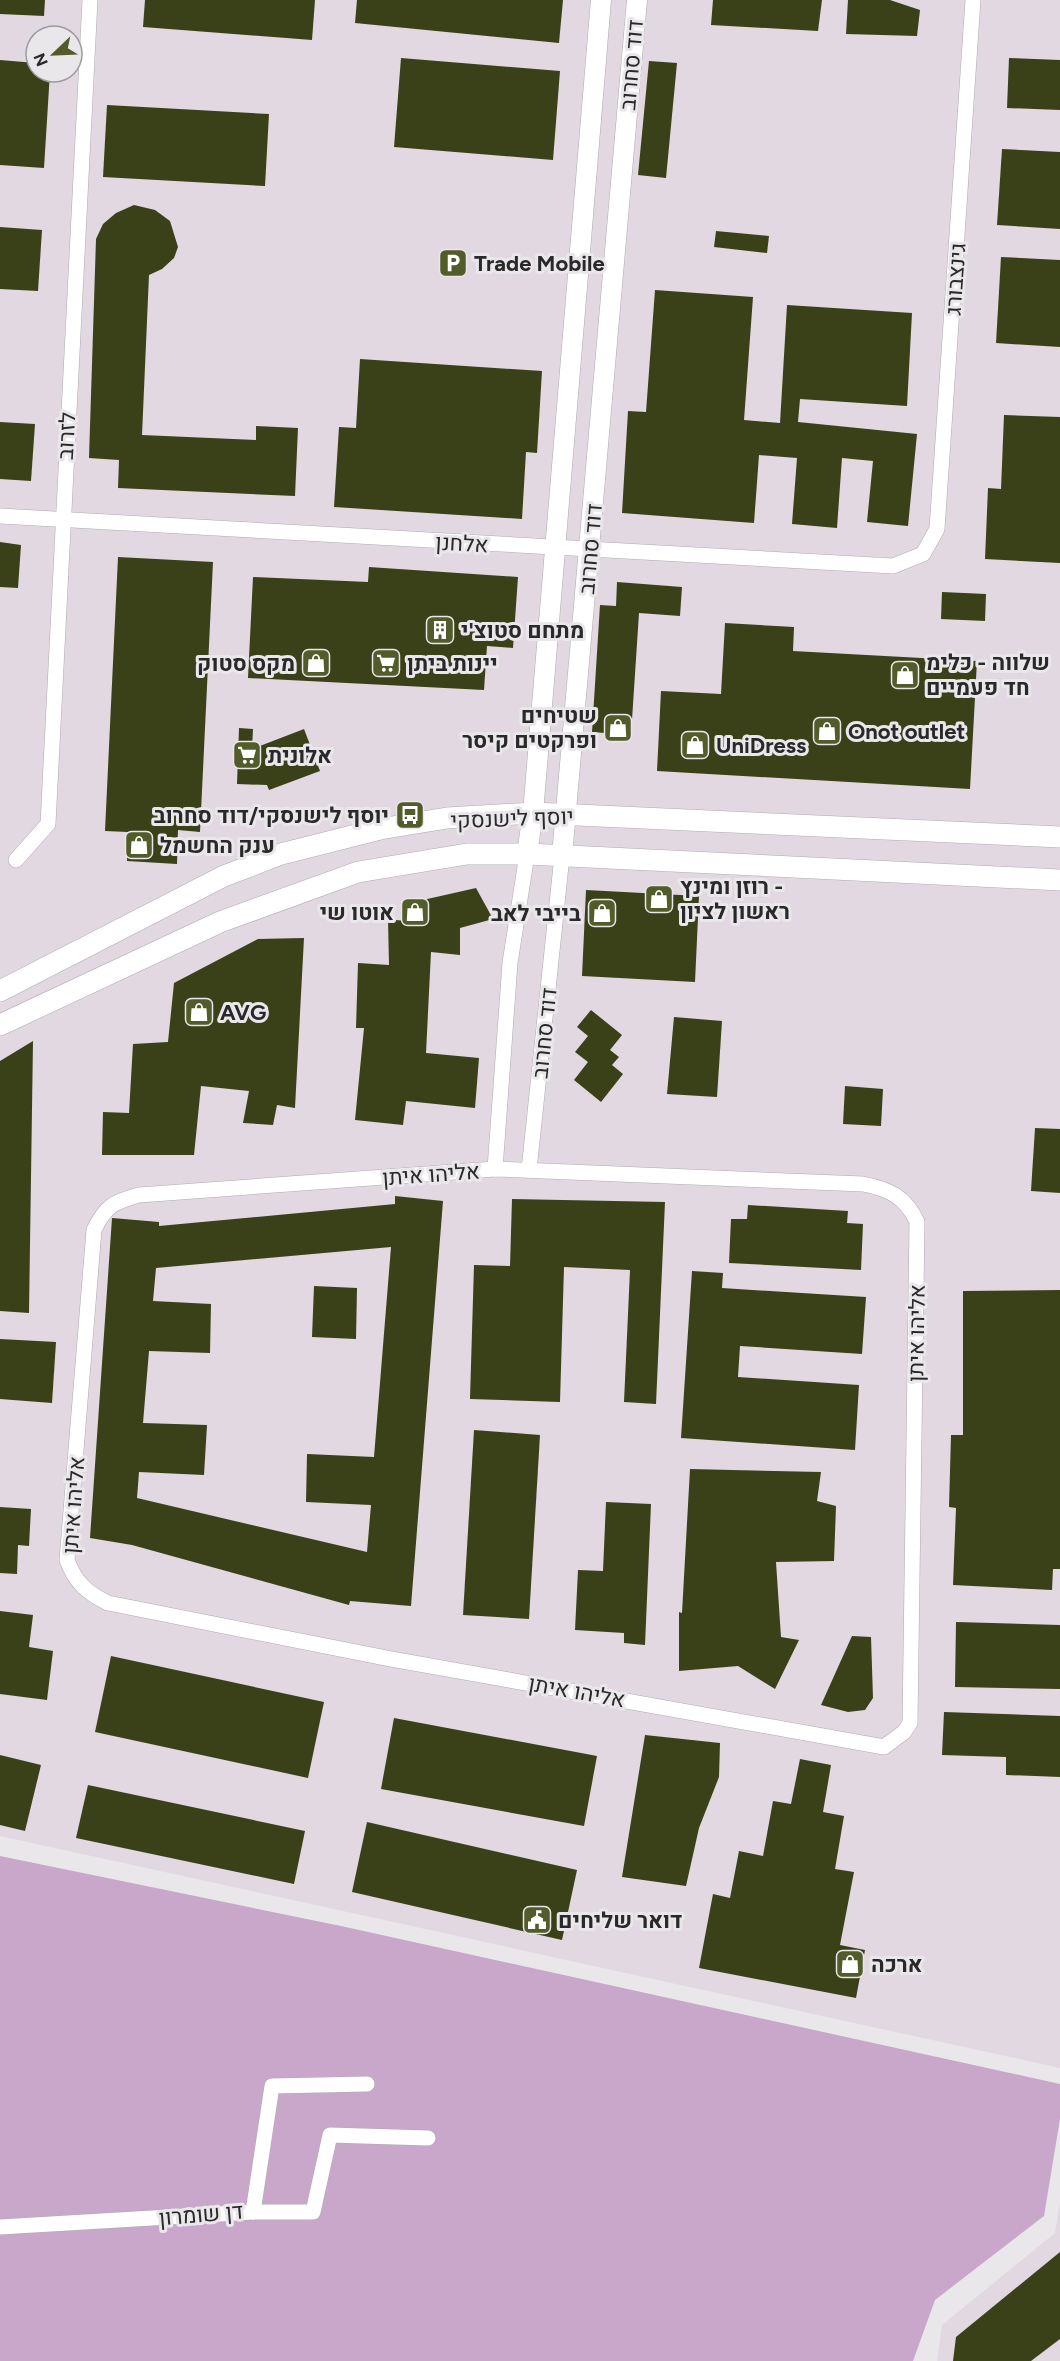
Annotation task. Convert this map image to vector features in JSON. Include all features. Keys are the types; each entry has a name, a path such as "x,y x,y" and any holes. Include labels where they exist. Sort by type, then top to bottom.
{"main road":[{"name":"יוסף לישנסקי","path":"0,991 224,876 281,854 380,829 447,818 533,813 1060,837"},
{"name":"יוסף לישנסקי","path":"0,1025 220,922 358,872 467,854 527,854 1060,880"}],"street":[{"name":"לזרוב","path":"16,860 48,824 90,0"},
{"name":"דוד סחרוב","path":"495,1169 510,963 533,813 601,0"},
{"name":"דוד סחרוב","path":"530,1170 567,815 637,0"},
{"name":"גינצבורג","path":"923,554 937,529 973,0"},
{"name":"אלחנן","path":"0,516 554,549 590,549 893,566 923,554"},
{"name":"אליהו איתן","path":"495,1169 530,1170 863,1184 884,1188 906,1203 917,1222 910,1723 904,1732 884,1747 391,1659 108,1603 89,1594 72,1573 67,1560 94,1230 100,1217 113,1203 139,1195 495,1169"},
{"name":"דן שומרון","path":"0,2227 253,2212 272,2085 367,2084"},
{"path":"253,2212 313,2212 330,2135 428,2138"}],"shaded area":[{"path":"0,0 1060,0 1060,2068 0,1836"},
{"path":"0,1856 341,1926 1060,2084 1060,2119 1044,2216 935,2300 913,2361 0,2361"},
{"path":"1060,2202 1060,2361 937,2361 942,2325 1055,2233"}],"building":[{"path":"0,0 45,0 44,16 0,14"},
{"path":"145,0 315,0 312,40 143,27"},
{"path":"357,0 563,0 559,43 355,23"},
{"path":"713,0 822,0 818,31 711,25"},
{"path":"848,0 890,0 920,10 917,36 846,34"},
{"path":"401,58 560,71 553,160 394,147"},
{"path":"1009,58 1060,60 1060,110 1007,108"},
{"path":"0,60 24,62 24,84 49,84 44,168 0,165"},
{"path":"649,61 677,63 666,178 638,175"},
{"path":"107,105 269,114 265,186 103,177"},
{"path":"1002,149 1060,152 1060,229 997,225"},
{"path":"134,205 155,210 170,221 178,247 174,258 162,269 149,275 142,435 256,440 256,426 298,428 295,496 118,488 119,460 89,458 96,239 103,224 116,213"},
{"path":"0,227 42,230 38,291 0,289"},
{"path":"716,231 769,236 767,253 714,247"},
{"path":"1001,257 1060,260 1060,347 996,343"},
{"path":"655,290 753,297 744,420 780,423 787,305 912,313 907,406 800,399 798,422 917,434 908,526 867,522 873,461 842,458 837,528 792,524 797,458 759,455 754,523 622,513 628,411 646,412"},
{"path":"360,359 542,371 537,453 526,452 522,519 334,507 339,427 356,428"},
{"path":"1004,415 1060,417 1060,563 985,559 988,488 1001,489"},
{"path":"0,422 35,424 31,481 0,479"},
{"path":"0,542 21,545 18,588 0,587"},
{"path":"118,557 213,562 200,832 178,830 177,864 127,861 128,832 105,831"},
{"path":"369,567 518,577 513,648 487,646 484,690 248,678 253,577 368,582"},
{"path":"617,582 682,587 680,616 639,613 631,735 592,732 600,605 616,606"},
{"path":"942,592 986,594 985,621 941,619"},
{"path":"725,623 794,627 793,651 977,661 970,789 657,771 661,691 721,694"},
{"path":"239,728 253,729 252,749 304,729 320,771 269,790 267,785 237,784"},
{"path":"476,888 493,919 460,928 460,955 431,952 426,1053 479,1058 475,1108 406,1101 403,1125 355,1120 364,1028 356,1028 358,963 389,965 388,919 422,923 414,902"},
{"path":"586,890 699,896 695,982 582,976"},
{"path":"304,938 295,1108 277,1105 273,1125 243,1123 249,1091 201,1086 194,1155 102,1155 103,1112 129,1113 133,1044 168,1042 174,983 258,939"},
{"path":"591,1010 622,1035 610,1050 619,1057 612,1065 623,1074 601,1102 574,1080 588,1062 575,1052 588,1036 577,1027"},
{"path":"674,1017 722,1021 717,1097 667,1094"},
{"path":"33,1041 29,1313 0,1311 0,1061"},
{"path":"845,1086 883,1089 881,1126 843,1124"},
{"path":"1035,1128 1060,1129 1060,1193 1031,1191"},
{"path":"395,1196 443,1201 411,1606 350,1601 349,1605 132,1545 90,1538 112,1218 159,1222 159,1226 395,1204","holes":["391,1247 374,1457 307,1454 306,1502 371,1505 367,1552 137,1498 139,1472 204,1475 207,1425 143,1423 149,1351 210,1353 211,1304 153,1301 156,1268"]},
{"path":"512,1199 665,1202 656,1404 624,1402 630,1270 564,1267 560,1402 470,1399 474,1265 510,1266"},
{"path":"748,1205 848,1211 847,1223 863,1224 861,1270 729,1263 731,1219 747,1219"},
{"path":"692,1271 723,1273 722,1288 866,1297 862,1354 740,1346 738,1377 859,1385 855,1450 681,1438"},
{"path":"314,1286 357,1288 356,1339 312,1337"},
{"path":"1060,1290 1060,1569 1053,1569 1052,1590 953,1585 956,1508 949,1507 951,1435 963,1435 963,1291"},
{"path":"0,1339 56,1342 52,1403 0,1399"},
{"path":"474,1430 540,1435 529,1619 463,1615"},
{"path":"690,1469 821,1472 817,1501 836,1506 834,1561 776,1562 781,1637 799,1640 775,1689 738,1666 679,1671 679,1612 682,1613"},
{"path":"606,1502 651,1504 645,1645 624,1643 624,1633 575,1630 578,1570 603,1571"},
{"path":"0,1507 31,1509 29,1546 18,1545 17,1574 0,1573"},
{"path":"0,1611 33,1615 29,1647 53,1651 47,1700 0,1694"},
{"path":"956,1622 1060,1625 1060,1689 955,1687"},
{"path":"852,1636 871,1637 873,1698 865,1710 848,1712 821,1705"},
{"path":"111,1656 324,1702 308,1778 95,1732"},
{"path":"944,1712 1060,1716 1060,1777 1006,1775 1006,1757 942,1755"},
{"path":"394,1718 597,1756 584,1826 381,1789"},
{"path":"645,1735 720,1743 719,1777 699,1828 686,1886 622,1877"},
{"path":"0,1755 41,1765 25,1831 0,1825"},
{"path":"800,1759 831,1765 823,1812 844,1816 835,1869 854,1872 840,1945 865,1950 856,1998 699,1968 713,1894 730,1898 739,1851 763,1856 773,1801 791,1804"},
{"path":"88,1785 305,1831 294,1884 76,1838"},
{"path":"367,1822 577,1870 562,1940 352,1892"},
{"path":"1060,2252 1060,2339 1031,2361 953,2361 956,2337"}],"place":[{"name":"Trade Mobile","path":"453,263"},
{"name":"מתחם סטוצ'י","path":"440,630"},
{"name":"מקס סטוק","path":"316,663"},
{"name":"יינות ביתן","path":"386,663"},
{"name":"שלווה - כלימ חד פעמיים","path":"905,675"},
{"name":"שטיחים ופרקטים קיסר","path":"618,728"},
{"name":"Onot outlet","path":"827,731"},
{"name":"UniDress","path":"695,745"},
{"name":"אלונית","path":"247,755"},
{"name":"יוסף לישנסקי/דוד סחרוב","path":"410,815"},
{"name":"ענק החשמל","path":"139,845"},
{"name":"רוזן ומינץ - ראשון לציון","path":"659,899"},
{"name":"אוטו שי","path":"415,912"},
{"name":"בייבי לאב","path":"602,913"},
{"name":"AVG","path":"199,1012"},
{"name":"דואר שליחים","path":"537,1920"},
{"name":"ארכה","path":"850,1964"}]}
